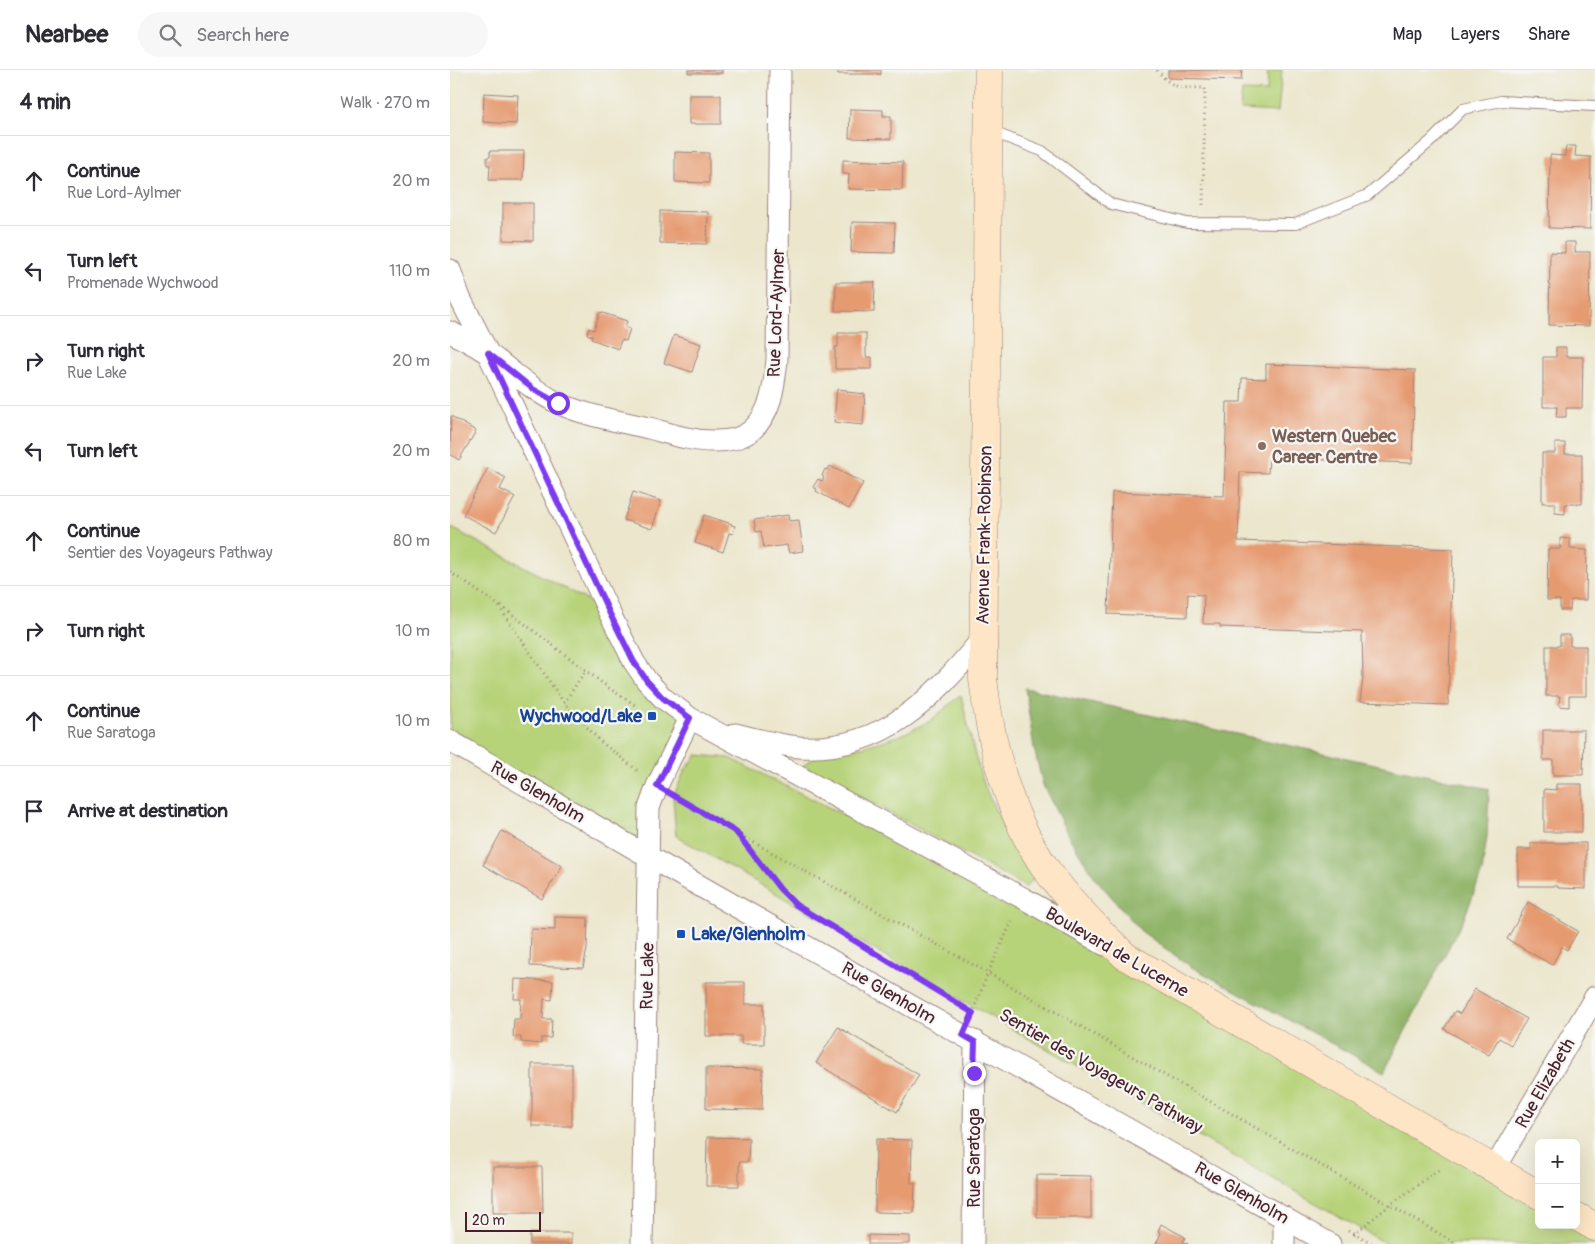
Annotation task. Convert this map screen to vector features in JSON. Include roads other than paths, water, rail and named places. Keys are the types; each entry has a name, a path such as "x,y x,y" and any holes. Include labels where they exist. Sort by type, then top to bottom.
{"main road":[{"name":"Avenue Frank-Robinson","path":"989,70 982,639 983,679 988,722 996,757 1029,841 1045,868 1061,888 1125,956"},
{"name":"Boulevard de Lucerne","path":"1125,956 1535,1193"},
{"path":"1580,1218 1595,1227"}],"street":[{"name":"Rue Lord-Aylmer","path":"450,332 488,353 533,389 579,412 697,440 717,441 735,439 751,431 762,419 770,402 777,360 780,70"},
{"path":"450,270 460,298 488,353 634,662 647,681 663,698 690,718 732,733 798,747 829,746 860,740 888,728 933,694 982,639"},
{"name":"Rue Lake","path":"642,1244 649,808 657,786 690,718"},
{"name":"Boulevard de Lucerne","path":"690,718 1023,898 1125,956"},
{"name":"Rue Glenholm","path":"450,741 649,857 1330,1244"},
{"name":"Rue Elizabeth","path":"1494,1169 1595,997"},
{"name":"Rue Saratoga","path":"969,1038 973,1244"},
{"path":"1284,1217 1284,1244"}],"lane":[{"path":"988,130 1042,151 1111,204 1187,223 1295,224 1368,195 1431,141 1463,109 1500,101 1595,106"}],"place":[{"name":"Western Quebec Career Centre","path":"1262,446"},
{"name":"Wychwood/Lake","path":"652,716"},
{"name":"Lake/Glenholm","path":"681,934"}]}
